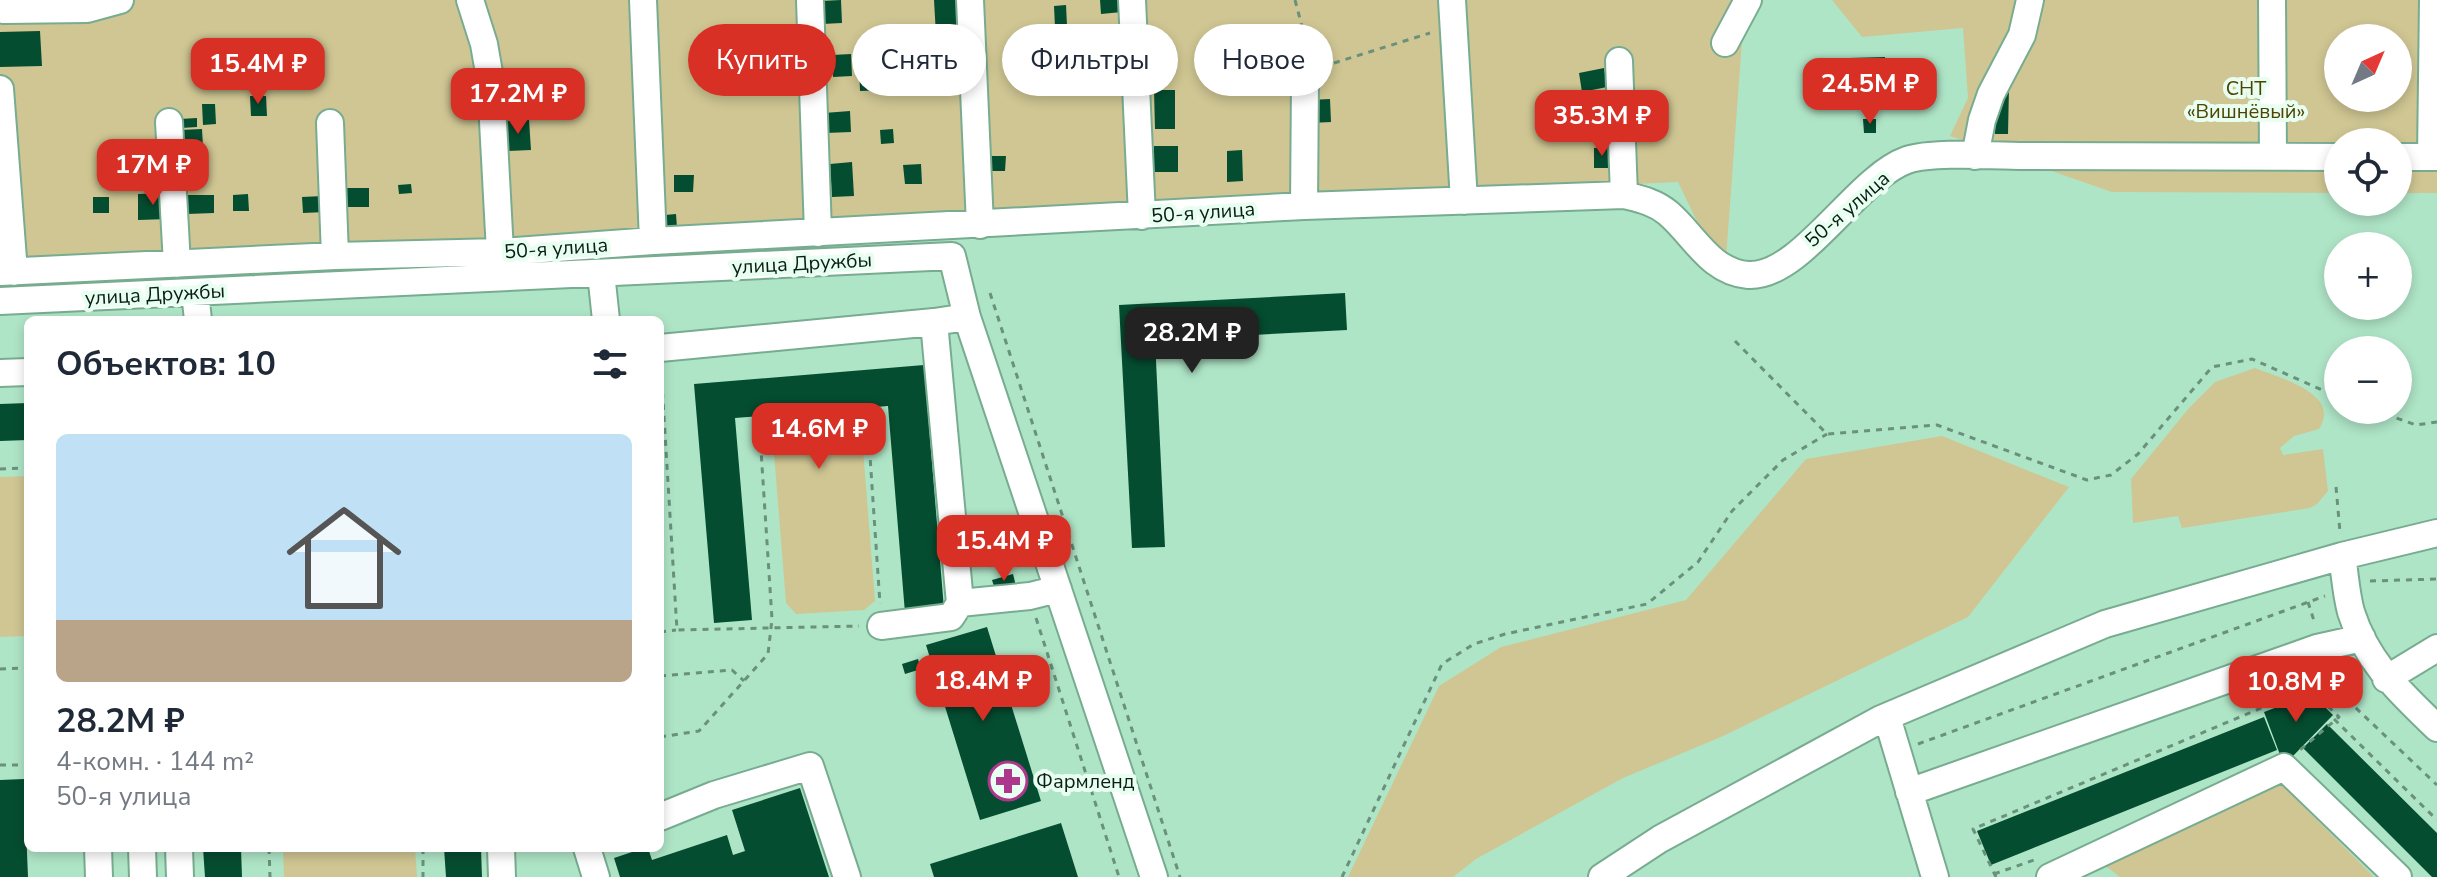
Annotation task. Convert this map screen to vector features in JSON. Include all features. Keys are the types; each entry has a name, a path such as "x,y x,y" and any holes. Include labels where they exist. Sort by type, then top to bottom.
{"street":[{"path":"0,7 4,10 87,9 120,0"},
{"path":"470,0 484,44 491,84 500,252"},
{"path":"643,0 653,241"},
{"path":"810,0 818,233"},
{"path":"970,0 980,225"},
{"path":"1132,0 1142,216"},
{"path":"1725,43 1748,0"},
{"path":"1975,156 1991,94 2022,35 2030,0"},
{"path":"2272,0 2273,156"},
{"path":"2412,157 2434,157 2433,0"},
{"path":"1452,13 1464,201"},
{"path":"1619,61 1624,195"},
{"path":"0,89 7,272"},
{"path":"1304,206 1305,96"},
{"path":"169,122 177,264"},
{"path":"330,123 335,256"},
{"name":"50-я улица","path":"7,272 335,256 500,252 1304,206 1624,195 1647,200 1668,213 1719,266 1745,275 1760,274 1787,262 1883,175 1908,160 1975,156 2324,157"},
{"name":"улица Дружбы","path":"0,301 952,256 967,317 1154,877"},
{"path":"601,273 606,316"},
{"path":"195,292 198,316"},
{"path":"664,348 967,317"},
{"path":"881,626 951,617 960,603 934,322"},
{"path":"0,373 24,372"},
{"path":"1602,877 1660,839 1887,717 2105,624 2342,556 2437,533"},
{"path":"2342,556 2351,611 2362,638 2386,679 2437,728"},
{"path":"960,603 1030,596 1058,589"},
{"path":"1909,792 2323,646 2362,638"},
{"path":"2386,679 2437,648"},
{"path":"1887,717 1935,877"},
{"path":"664,815 714,795 810,766 847,877"},
{"path":"2050,877 2284,767 2398,877"},
{"path":"98,852 99,877"},
{"path":"142,852 143,877"},
{"path":"179,852 180,877"},
{"path":"501,852 502,877"},
{"path":"588,852 596,877"}],"path":[{"path":"1295,0 1301,24"},
{"path":"1333,62 1452,13"},
{"path":"990,293 1180,877"},
{"path":"1735,341 1827,434"},
{"path":"1342,877 1442,664 1474,644 1505,634 1647,604 1698,562 1732,511 1783,460 1827,434 1937,425 2087,480 2111,475 2138,454 2212,367 2252,359 2324,391"},
{"path":"664,414 677,630"},
{"path":"2412,424 2437,422"},
{"path":"664,632 677,630 772,629 881,626 868,427 760,435 772,629 768,654 699,731 664,736"},
{"path":"0,469 24,468"},
{"path":"2336,487 2342,556"},
{"path":"1897,751 2367,581 2437,579"},
{"path":"1030,596 1119,877"},
{"path":"2308,602 2338,691 2437,785"},
{"path":"0,669 24,668"},
{"path":"664,676 732,670 744,681"},
{"path":"1996,877 1973,829 2309,688 2339,717 2334,719 2437,820"},
{"path":"0,765 24,765"},
{"path":"269,852 270,877"},
{"path":"423,852 423,877"}],"green space":[{"path":"0,0 1761,0 1743,27 1726,259 1703,234 1678,182 0,261"},
{"name":"СНТ «Вишнёвый»","path":"1832,0 2437,0 2437,193 2412,193 2412,128 2324,128 2324,193 2112,192 1950,136 1968,98 1963,28 1862,37"},
{"path":"2255,368 2292,382 2315,397 2322,406 2324,416 2319,429 2294,436 2280,448 2283,455 2323,449 2328,491 2310,508 2182,528 2178,516 2133,523 2131,479 2189,408 2215,382"},
{"path":"848,435 855,438 863,449 875,601 864,610 796,614 786,603 774,453 778,445 786,441"},
{"path":"1942,436 2069,487 1968,617 1721,737 1623,778 1476,859 1453,877 1348,877 1439,686 1501,647 1686,600 1806,459"},
{"path":"24,476 24,636 0,637 0,477"},
{"path":"2272,775 2374,877 2120,877 2095,858"},
{"path":"283,852 415,852 417,877 284,877"}],"building":[{"path":"841,0 842,23 822,24 821,1"},
{"path":"934,0 961,0 962,24 935,24"},
{"path":"1100,0 1122,0 1122,12 1101,14"},
{"path":"1066,5 1067,24 1055,24 1054,6"},
{"path":"40,31 42,66 0,67 0,32"},
{"path":"851,54 852,76 836,77 836,55"},
{"path":"1885,57 1887,90 1850,91 1849,58"},
{"path":"1604,68 1607,87 1582,92 1579,73"},
{"path":"1996,88 2009,88 2008,134 1995,134"},
{"path":"250,96 266,96 267,116 251,116"},
{"path":"1154,96 1175,96 1175,129 1155,129"},
{"path":"1330,99 1331,122 1311,123 1310,100"},
{"path":"202,104 215,104 216,124 203,125"},
{"path":"850,111 851,132 826,133 824,113"},
{"path":"197,118 197,127 181,128 180,119"},
{"path":"1863,119 1876,119 1876,133 1864,133"},
{"path":"529,120 531,150 508,151 506,121"},
{"path":"202,129 203,146 180,147 179,130"},
{"path":"893,129 894,143 881,144 880,130"},
{"path":"1154,146 1178,146 1178,172 1154,172"},
{"path":"1609,147 1609,168 1594,168 1594,148"},
{"path":"1242,150 1243,181 1227,182 1227,151"},
{"path":"990,156 1006,156 1005,171 990,171"},
{"path":"852,162 854,196 832,197 830,164"},
{"path":"921,164 922,184 905,184 903,165"},
{"path":"674,175 694,175 693,192 674,192"},
{"path":"411,184 412,193 399,194 398,185"},
{"path":"344,188 369,188 369,207 344,207"},
{"path":"168,193 169,219 138,220 138,194"},
{"path":"248,194 249,211 233,211 233,195"},
{"path":"187,195 214,195 214,213 187,214"},
{"path":"323,196 325,212 303,213 302,197"},
{"path":"93,197 109,197 109,213 93,213"},
{"path":"676,214 677,228 666,229 665,215"},
{"path":"1345,293 1347,330 1155,340 1165,547 1132,548 1119,305"},
{"path":"924,365 944,609 905,613 888,406 735,418 752,620 714,623 694,384"},
{"path":"24,403 24,440 0,441 0,404"},
{"path":"1013,574 1016,586 996,593 992,580"},
{"path":"987,627 1041,801 980,820 926,645"},
{"path":"918,659 921,669 905,674 902,664"},
{"path":"2312,694 2333,715 2293,756 2282,760 2264,712"},
{"path":"2264,717 2277,750 1991,865 1977,831"},
{"path":"2327,724 2437,833 2437,877 2432,877 2303,748"},
{"path":"24,779 24,852 27,852 28,877 0,877 0,780"},
{"path":"800,788 829,877 620,877 614,858 632,852 649,852 652,860 727,835 733,855 745,851 732,810"},
{"path":"1061,823 1078,877 934,877 930,864"},
{"path":"203,852 241,852 242,877 205,877"},
{"path":"444,852 481,852 482,877 446,877"}],"place":[{"name":"Фармленд","path":"1008,781"}]}
